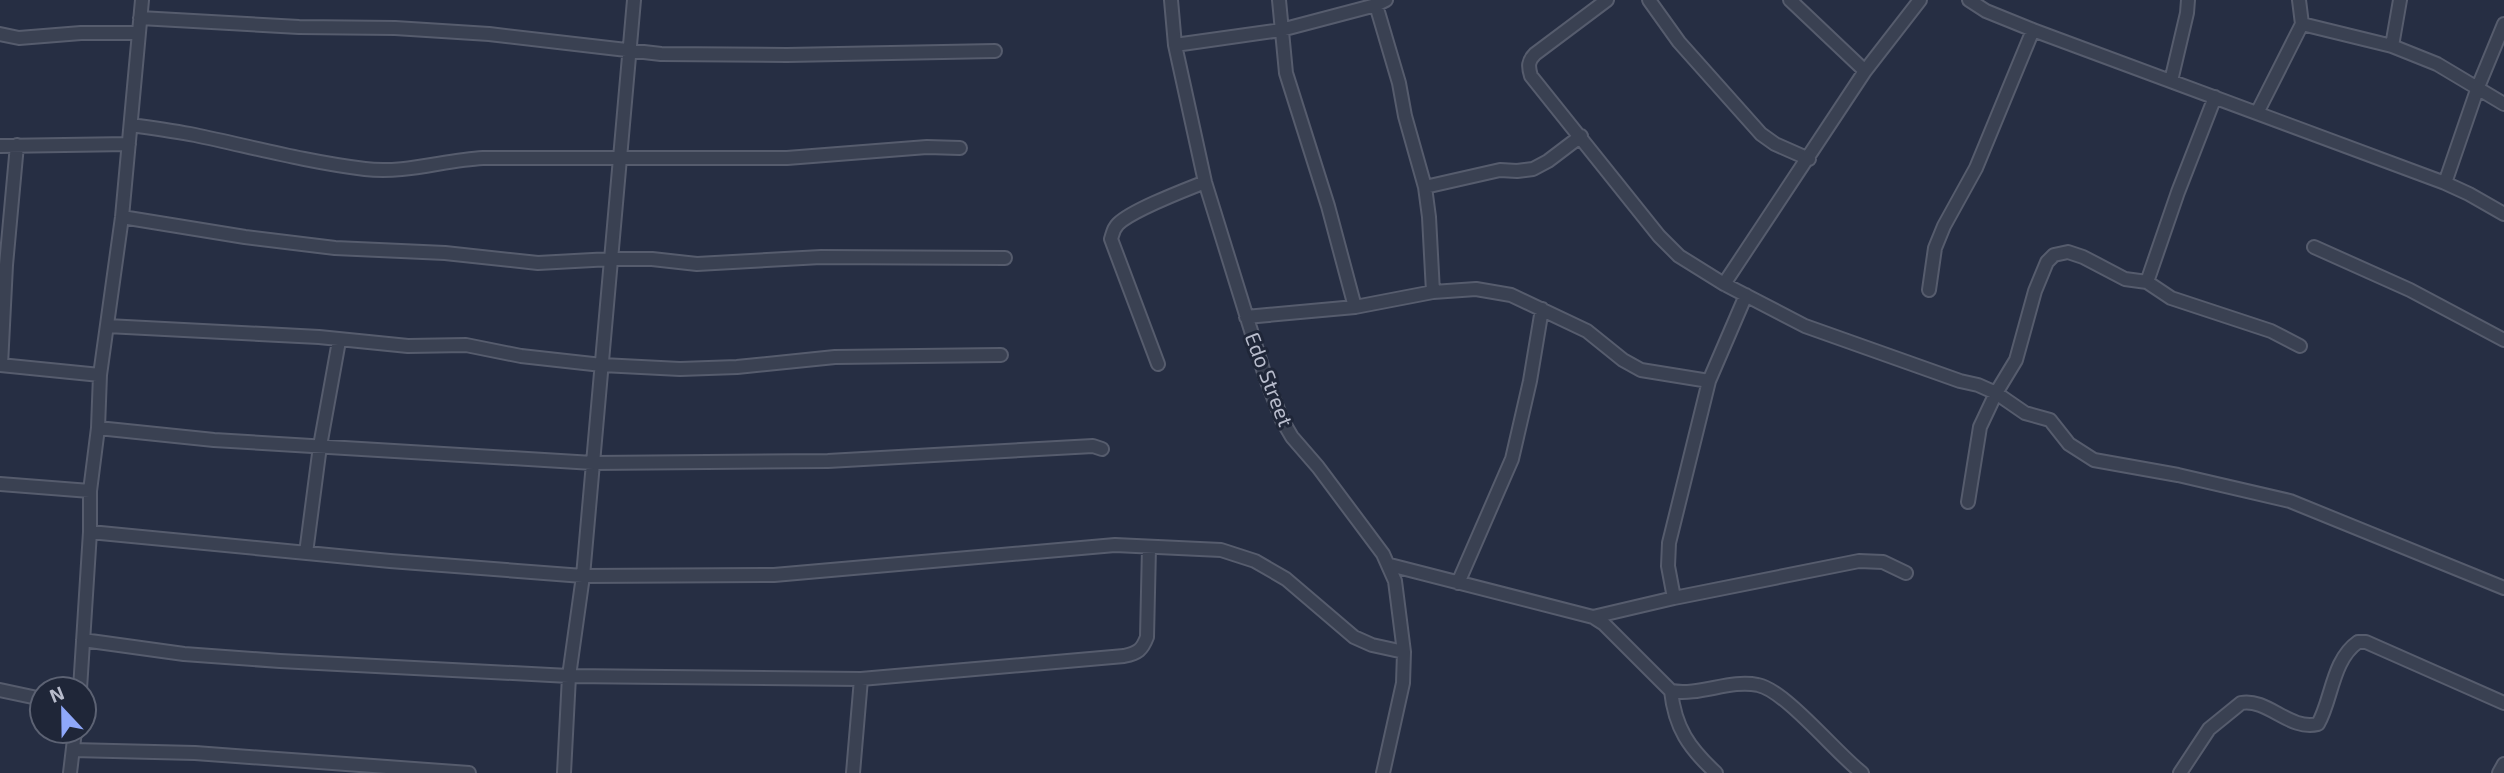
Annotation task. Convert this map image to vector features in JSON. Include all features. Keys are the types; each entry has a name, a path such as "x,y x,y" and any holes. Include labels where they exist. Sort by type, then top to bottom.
{"street":[{"path":"81,675 90,491 98,428 100,375 122,218 142,0"},
{"path":"565,773 569,676 583,576 634,0"},
{"name":"Edo Street","path":"1171,0 1175,46 1205,181 1265,376 1287,429 1390,565 1396,589 1404,652 1403,683 1383,773"},
{"path":"1279,0 1286,74 1328,205 1355,307"},
{"path":"1607,0 1535,54 1528,68 1531,76 1659,236 1679,256 1724,284 1805,326 1996,393 2025,413 2050,420 2069,444 2094,460 2178,475 2290,501 2504,588"},
{"path":"1649,0 1679,42 1761,134 1775,144 1809,159"},
{"path":"1790,0 1866,71"},
{"path":"1724,284 1866,71 1920,0"},
{"path":"1969,0 1986,11 2033,30 2445,183 2504,214"},
{"path":"2171,81 2188,13 2188,0"},
{"path":"2257,113 2302,24 2300,0"},
{"path":"2392,46 2400,0"},
{"path":"1175,46 1281,30 1381,3 1405,116 1424,187 1433,292"},
{"path":"141,18 489,34 661,54 787,55 995,51"},
{"path":"2302,24 2392,46 2437,64 2504,104"},
{"path":"2445,183 2478,87 2504,24"},
{"path":"1929,290 1935,248 1976,168 2033,30"},
{"path":"0,34 19,38 81,33 138,33"},
{"path":"2147,282 2215,97"},
{"path":"131,125 194,135 292,158 366,169 425,167 460,159 483,158 787,158 927,147 960,148"},
{"path":"1424,187 1482,173 1533,169 1581,136"},
{"path":"0,146 129,144"},
{"path":"18,145 3,264 0,365 100,375"},
{"path":"1158,363 1111,239 1113,230 1131,216 1205,181"},
{"path":"122,218 335,248 445,253 538,263 611,258 697,264 821,257 1005,258"},
{"path":"2315,247 2410,290 2504,340"},
{"path":"1968,502 1977,438 1996,393 2016,360 2035,291 2047,262 2054,255 2068,252 2083,257 2125,279 2147,282 2171,298 2271,331 2300,346"},
{"path":"1247,317 1355,307 1433,292 1476,289 1511,295 1587,331 1623,360 1641,370 1709,381"},
{"path":"1674,598 1668,566 1669,543 1709,381 1746,295"},
{"path":"1458,583 1512,459 1530,381 1542,309"},
{"path":"107,326 319,337 408,346 466,345 521,356 601,365 680,369 835,357 1002,355"},
{"path":"306,553 320,446 339,341"},
{"path":"98,428 214,440 593,463 828,461 1093,446 1102,449"},
{"path":"0,484 90,491"},
{"path":"90,532 583,576 774,575 1115,545 1221,550 1255,561 1286,579 1354,637 1371,645 1404,652"},
{"path":"83,640 198,655 569,676 861,679 1134,654 1142,649 1147,637 1149,547"},
{"path":"1593,617 1859,561 1883,562 1906,573"},
{"path":"1390,565 1593,617 1604,624 1671,691 1673,710 1681,731 1696,754 1716,773"},
{"path":"2180,773 2209,729 2241,702 2255,704 2297,724 2318,724 2344,656 2358,642 2366,642 2504,703"},
{"path":"853,773 861,679"},
{"path":"1671,691 1747,684 1762,686 1789,705 1862,773"},
{"path":"0,690 28,696"},
{"path":"70,773 74,745"},
{"path":"73,750 195,752 469,773"},
{"path":"2499,773 2504,764"}]}
